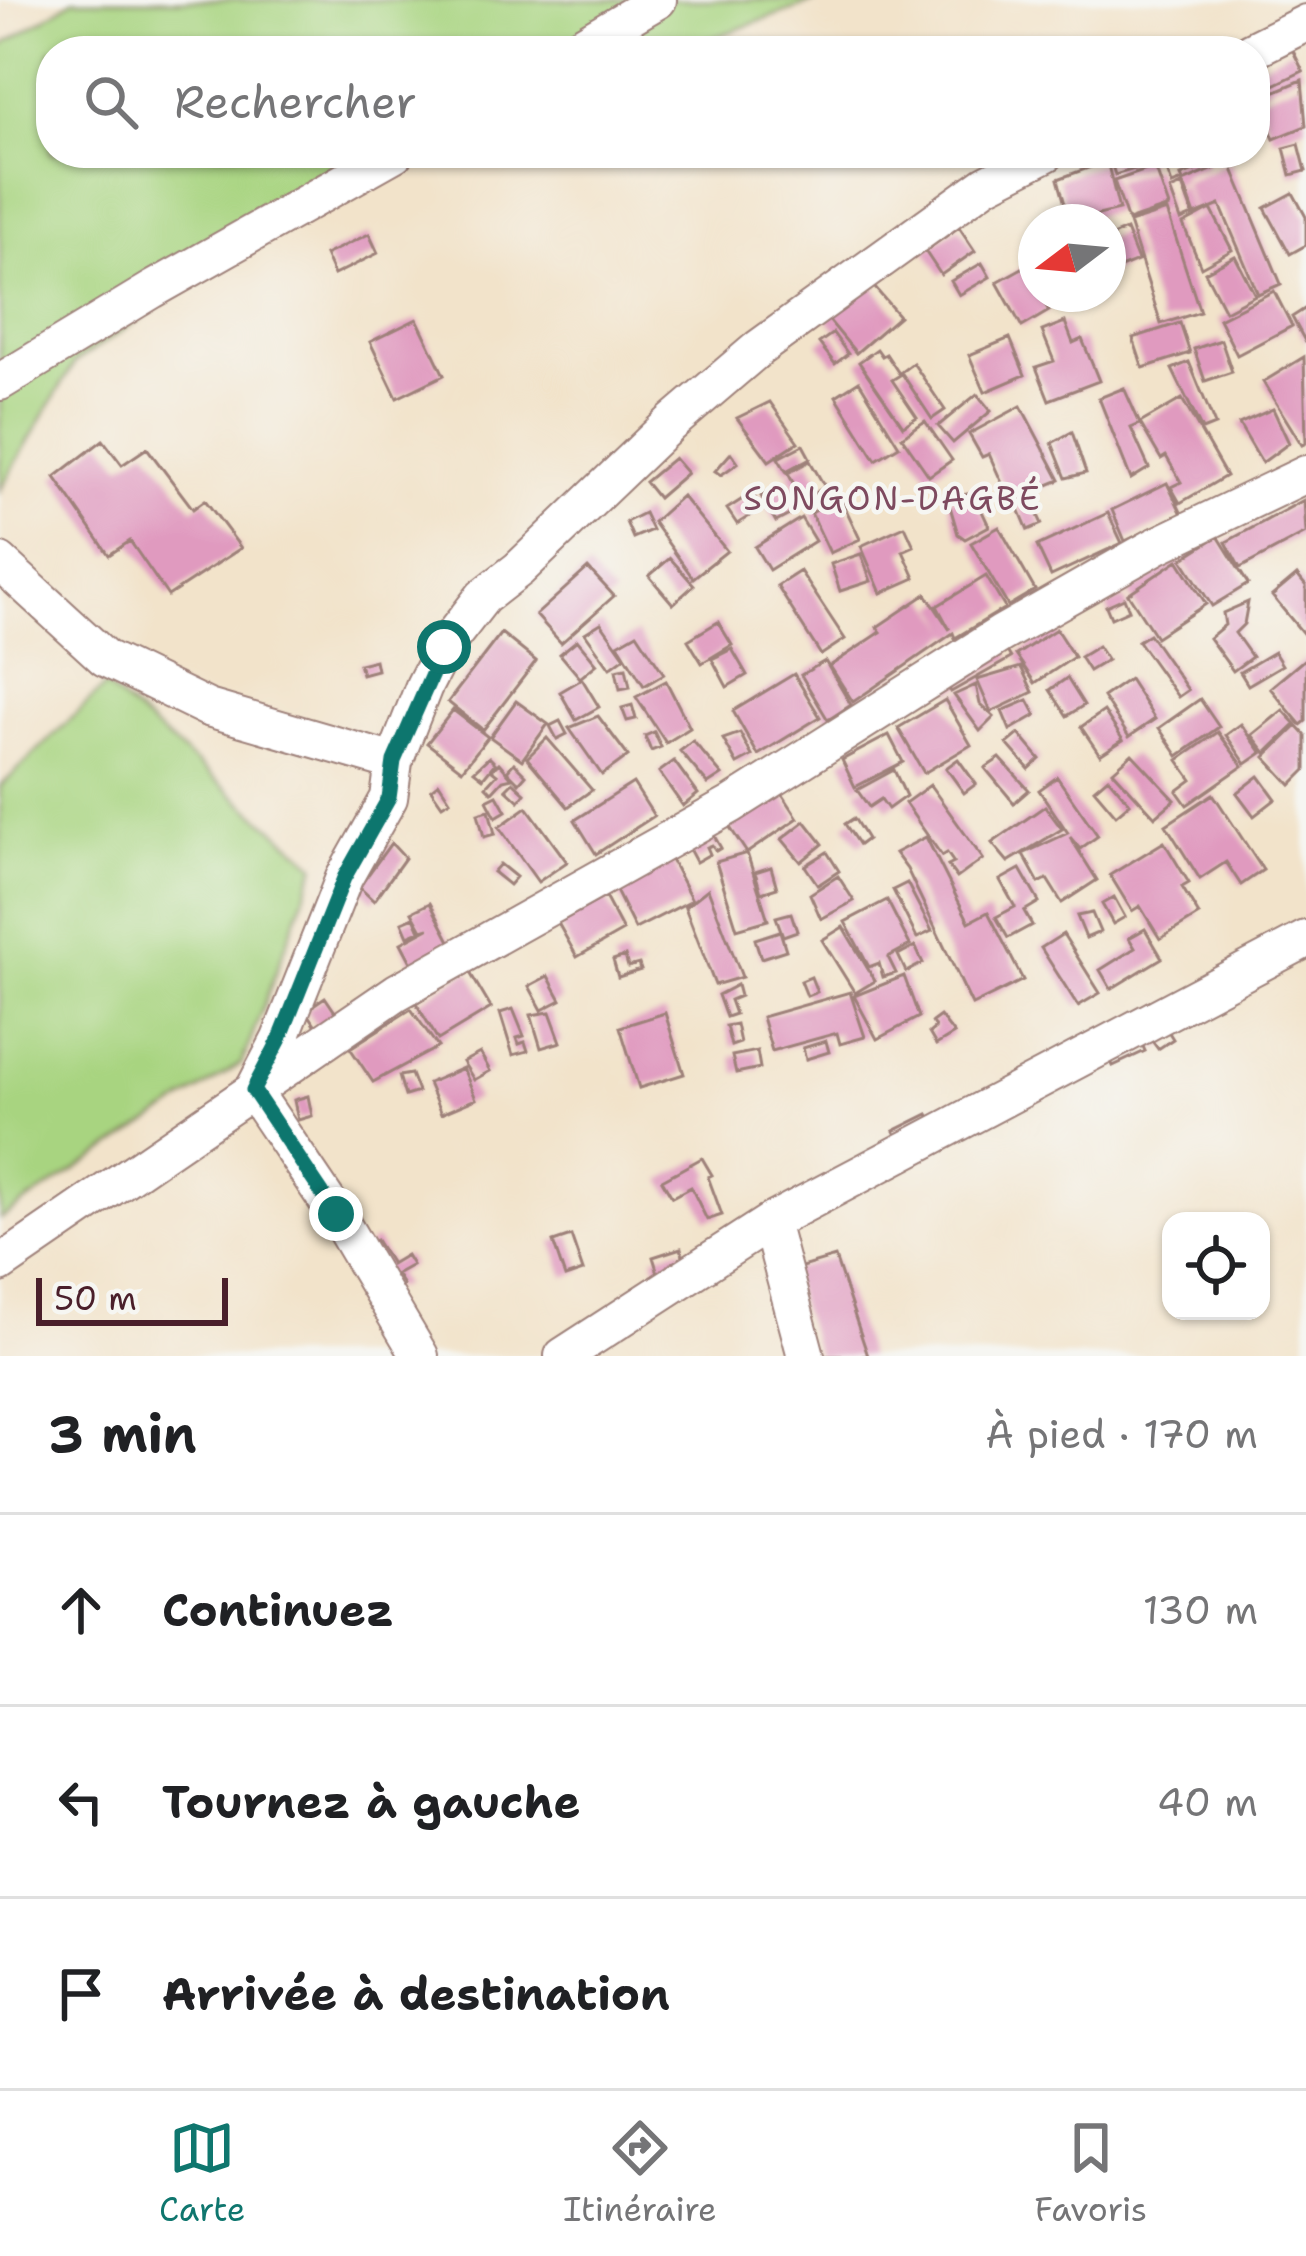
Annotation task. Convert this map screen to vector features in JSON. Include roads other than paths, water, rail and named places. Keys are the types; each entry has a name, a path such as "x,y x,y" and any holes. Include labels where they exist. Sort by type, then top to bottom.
{"street":[{"path":"597,36 658,0"},
{"path":"1270,41 1306,23"},
{"path":"0,382 368,168"},
{"path":"253,1090 280,1039 344,878 389,798 394,761 444,647 483,597 759,348 986,184 1017,168"},
{"path":"0,1264 397,992 731,805 1001,634 1156,546 1306,474"},
{"path":"0,562 104,658 208,708 394,761"},
{"path":"563,1356 770,1222 1306,940"},
{"path":"253,1090 336,1214 420,1356"},
{"path":"770,1222 806,1356"}],"district":[{"name":"SONGON-DAGBÉ","path":"893,498"}]}
